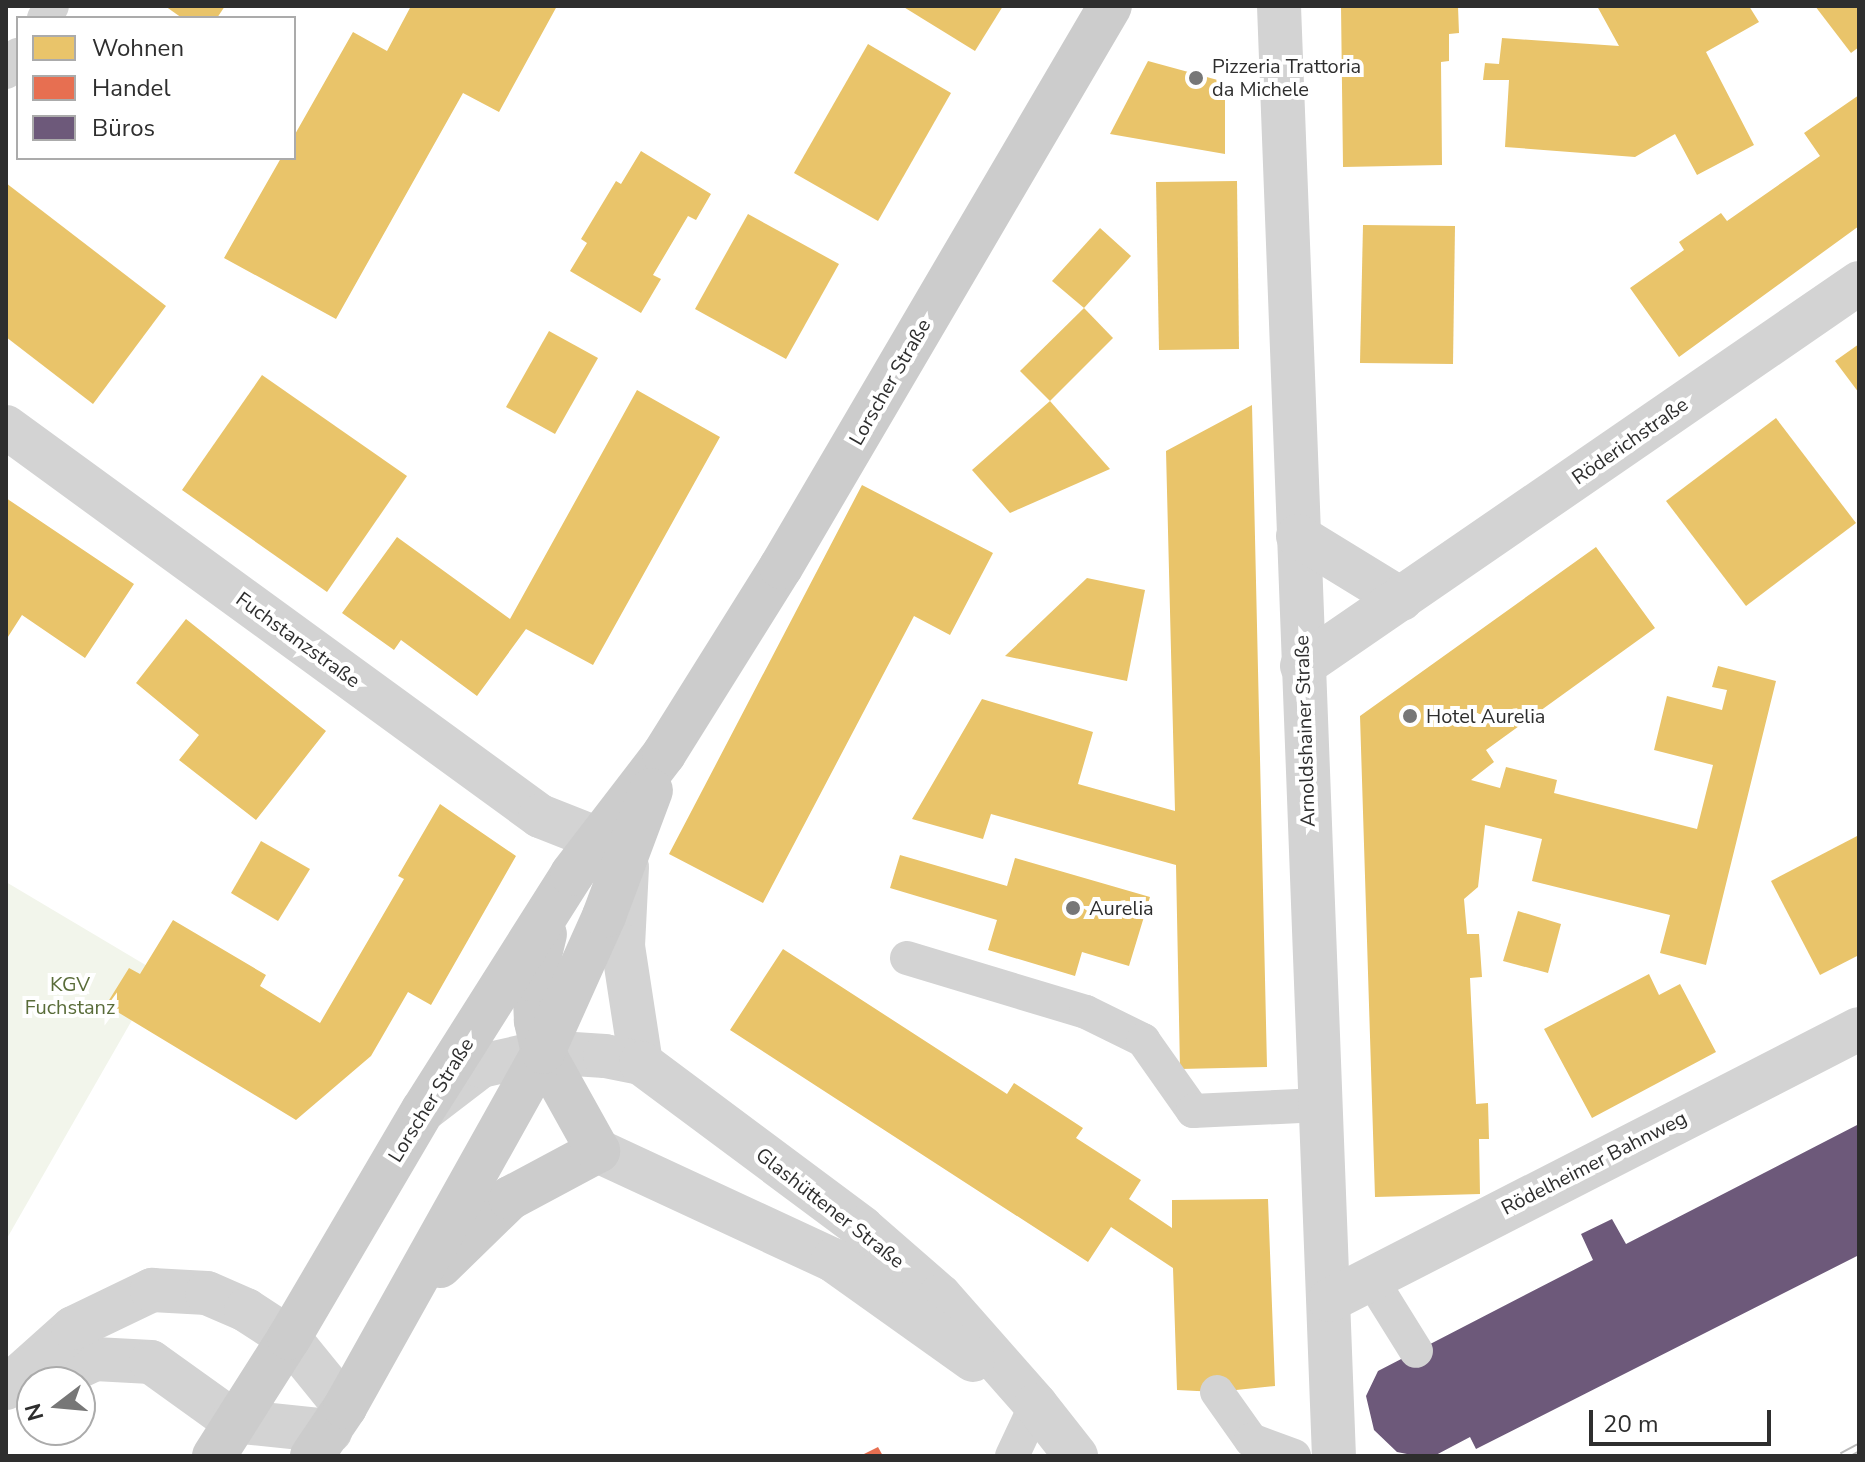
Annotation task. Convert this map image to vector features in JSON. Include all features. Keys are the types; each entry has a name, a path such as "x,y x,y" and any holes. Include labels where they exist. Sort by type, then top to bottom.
{"main road":[{"name":"Lorscher Straße","path":"329,1431 543,1052 613,848 664,754 781,567 1110,6"},
{"name":"Lorscher Straße","path":"224,1439 289,1338 423,1110 550,911 613,848"},
{"path":"404,1302 510,1198 598,1151 543,1052 536,1021 534,980 550,911"}],"street":[{"name":"Arnoldshainer Straße","path":"1279,6 1334,1456"},
{"name":"Röderichstraße","path":"1302,666 1859,283"},
{"name":"Fuchstanzstraße","path":"6,427 540,816 613,848"},
{"path":"1298,536 1401,599"},
{"path":"613,848 623,946 641,1063"},
{"name":"Rödelheimer Bahnweg","path":"1330,1300 1859,1029"},
{"name":"Glashüttener Straße","path":"423,1110 481,1066 543,1052 605,1056 641,1063 862,1228 940,1296 1036,1405 1076,1456"},
{"name":"Glashüttener Straße","path":"598,1151 833,1260 1036,1405"},
{"path":"6,1388 73,1328 152,1290 207,1293 246,1310 289,1338 329,1431 224,1439 151,1362 95,1359 80,1366"}],"lane":[{"path":"907,958 1086,1012 1143,1040 1193,1111 1321,1105"},
{"path":"1370,1277 1416,1351"},
{"path":"1217,1392 1251,1440 1294,1456"},
{"path":"1012,1456 1036,1405"}],"green space":[{"name":"KGV Fuchstanz","path":"6,882 159,973 6,1240"}],"building: Wohnen":[{"path":"165,6 225,6 218,16 179,16"},
{"path":"411,6 557,6 499,112 463,93 336,319 224,258 280,160 296,160 296,132 353,32 387,51"},
{"path":"902,6 1003,6 975,51"},
{"path":"1341,6 1458,6 1459,33 1449,34 1449,61 1441,62 1442,165 1343,167"},
{"path":"1597,6 1749,6 1759,22 1706,52 1754,145 1697,175 1675,134 1635,157 1505,147 1509,80 1483,80 1485,63 1499,64 1502,38 1619,46"},
{"path":"1815,6 1859,6 1859,47 1851,53"},
{"path":"868,44 951,93 878,221 794,173"},
{"path":"1148,61 1225,82 1225,154 1110,134"},
{"path":"1859,95 1859,226 1679,357 1630,288 1684,250 1679,242 1721,213 1727,221 1820,156 1804,133"},
{"path":"641,151 711,194 696,220 688,216 653,275 661,279 641,313 570,271 587,243 581,239 616,181 621,184"},
{"path":"1237,181 1239,349 1159,350 1156,182"},
{"path":"6,183 166,306 93,404 6,337"},
{"path":"748,214 839,264 786,359 695,309"},
{"path":"1363,225 1455,226 1453,364 1360,363"},
{"path":"1100,228 1131,256 1084,308 1052,281"},
{"path":"1084,308 1113,338 1050,401 1020,371"},
{"path":"549,331 598,358 555,434 506,407"},
{"path":"1859,344 1859,393 1835,361"},
{"path":"262,375 407,476 327,592 182,490"},
{"path":"637,390 720,437 593,665 526,629 477,696 401,640 394,650 342,613 397,537 510,619"},
{"path":"1050,401 1110,469 1010,513 972,470"},
{"path":"1252,405 1267,1067 1180,1069 1176,865 991,814 983,839 912,819 982,699 1093,732 1078,784 1175,811 1166,451"},
{"path":"1776,418 1856,523 1746,606 1666,501"},
{"path":"862,485 993,553 950,635 914,616 763,903 669,854"},
{"path":"6,498 134,584 85,658 22,615 6,640"},
{"path":"1596,547 1655,628 1486,750 1494,762 1471,780 1500,788 1506,767 1557,780 1554,793 1697,829 1713,765 1654,750 1667,696 1722,710 1727,690 1712,687 1718,666 1776,681 1706,965 1660,953 1670,915 1532,881 1542,839 1485,825 1478,887 1464,899 1467,934 1479,934 1482,977 1470,978 1476,1104 1488,1103 1489,1139 1479,1139 1480,1194 1375,1197 1360,716"},
{"path":"1087,578 1145,590 1127,681 1005,656"},
{"path":"186,619 326,731 256,820 179,760 199,735 136,683"},
{"path":"440,804 516,856 431,1005 408,992 371,1056 296,1120 106,1005 129,968 140,974 173,920 266,975 260,986 320,1023 404,879 398,876"},
{"path":"1859,835 1859,955 1820,975 1771,881"},
{"path":"261,841 310,869 278,921 231,893"},
{"name":"Aurelia","path":"900,855 1007,886 1015,858 1150,897 1129,966 1082,952 1075,976 988,950 997,920 890,888"},
{"path":"1518,911 1561,924 1548,973 1503,961"},
{"path":"783,949 1007,1094 1014,1083 1083,1128 1076,1138 1141,1180 1129,1199 1172,1228 1172,1200 1268,1199 1275,1386 1217,1392 1177,1390 1173,1268 1111,1227 1088,1262 730,1030"},
{"path":"1649,974 1659,995 1680,984 1716,1052 1592,1118 1544,1029"}],"building: Handel":[{"path":"878,1447 883,1456 860,1456"}],"building: Büros":[{"path":"1859,1124 1859,1255 1476,1449 1470,1437 1434,1456 1417,1456 1397,1452 1374,1430 1366,1396 1378,1371 1593,1260 1581,1234 1612,1219 1626,1244"}],"railway":[{"path":"1842,1456 1859,1447"}],"place":[{"name":"Pizzeria Trattoria da Michele","path":"1196,78"},
{"name":"Hotel Aurelia","path":"1410,716"},
{"name":"Aurelia","path":"1073,908"}]}
